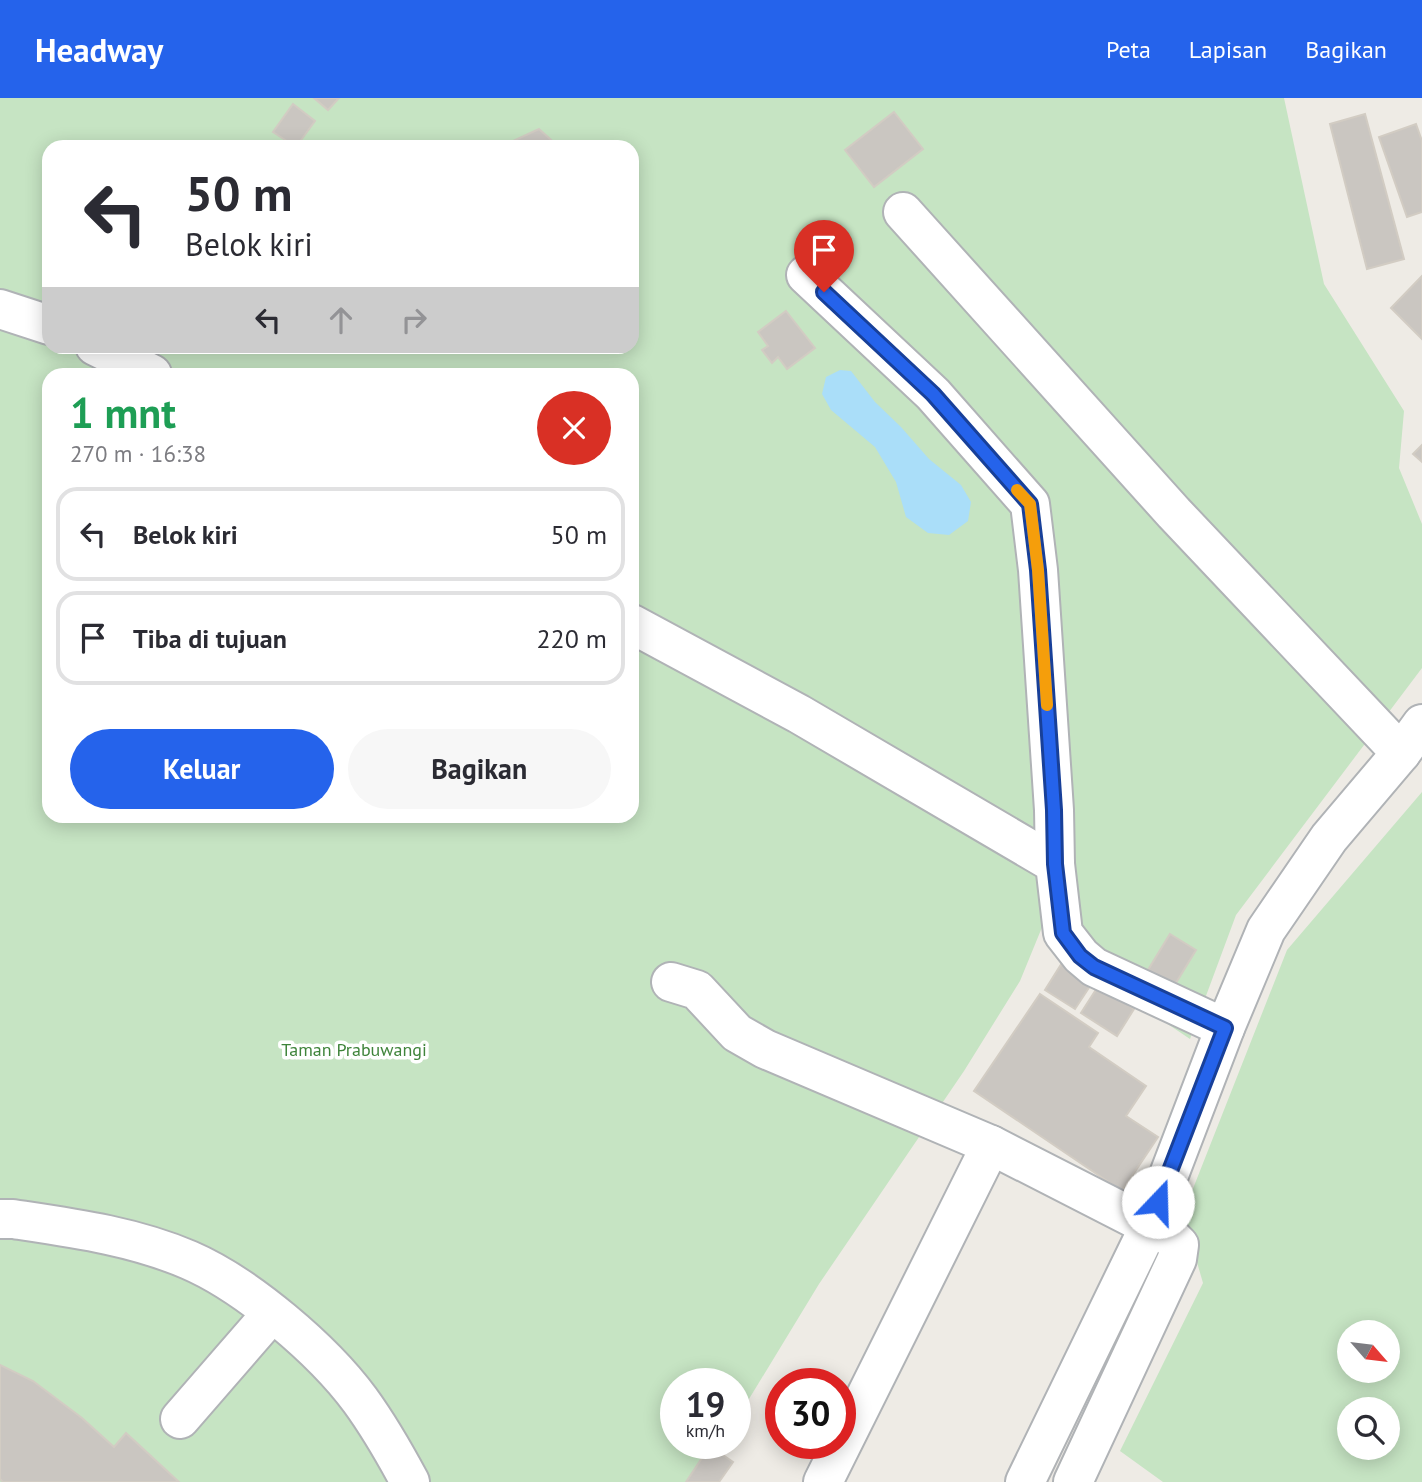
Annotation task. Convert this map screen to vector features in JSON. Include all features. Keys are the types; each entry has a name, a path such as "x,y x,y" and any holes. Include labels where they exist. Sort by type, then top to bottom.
{"street":[{"path":"903,212 1174,513 1412,739 1329,838 1266,930 1225,1028 1149,1227 1025,1482"},
{"path":"806,275 933,394 1030,504 1038,570 1054,810 1055,864 1063,933 1080,956 1094,967 1225,1028"},
{"path":"0,309 42,323"},
{"path":"111,354 140,368"},
{"path":"639,628 799,714 1055,864"},
{"path":"671,982 697,990 737,1033 765,1049 991,1145 1171,1237 1179,1245 1177,1259 1073,1482"},
{"path":"823,1482 991,1145"},
{"path":"0,1219 99,1232 176,1255 236,1285 321,1357 360,1399 411,1482"},
{"path":"180,1419 272,1313"}],"green space":[{"name":"Taman Prabuwangi","path":"0,98 1284,98 1324,284 1404,411 1399,468 1422,524 1422,668 1236,915 1190,1039 1108,984 1045,920 1020,981 964,1071 819,1284 768,1368 765,1368 765,1373 751,1396 751,1368 660,1368 660,1459 713,1459 699,1482 0,1482"},
{"path":"1422,792 1422,1482 1163,1482 1120,1451 1203,1283 1183,1214 1287,950"}],"water":[{"path":"840,370 851,371 875,402 929,459 961,485 971,502 968,521 949,535 928,533 906,517 896,482 875,447 831,410 822,394 826,377"}],"building":[{"path":"314,98 339,98 328,110"},
{"path":"293,104 315,121 301,140 285,140 273,132"},
{"path":"894,112 923,149 874,187 845,150"},
{"path":"1365,114 1404,259 1367,269 1330,124"},
{"path":"1416,124 1422,141 1422,212 1407,217 1379,137"},
{"path":"539,129 551,140 515,140"},
{"path":"1422,276 1422,339 1391,308"},
{"path":"786,311 815,348 787,369 778,357 772,363 762,350 768,346 758,332"},
{"path":"1422,445 1422,462 1413,454"},
{"path":"1170,934 1196,950 1174,986 1148,970"},
{"path":"1062,963 1092,983 1075,1009 1045,990"},
{"path":"1099,985 1134,1009 1117,1036 1081,1013"},
{"path":"1040,994 1098,1033 1089,1047 1146,1086 1126,1116 1158,1137 1122,1191 974,1091"},
{"path":"0,1365 33,1381 82,1418 114,1447 126,1433 179,1482 3,1482 0,1479"},
{"path":"701,1459 729,1459 733,1462 719,1482 686,1482"}],"slow traffic":[{"path":"1017,490 1030,504 1038,570 1047,705"}],"route":[{"path":"824,292 933,394 1030,504 1038,570 1054,810 1055,864 1063,933 1080,956 1094,967 1225,1028 1158,1202"}]}
